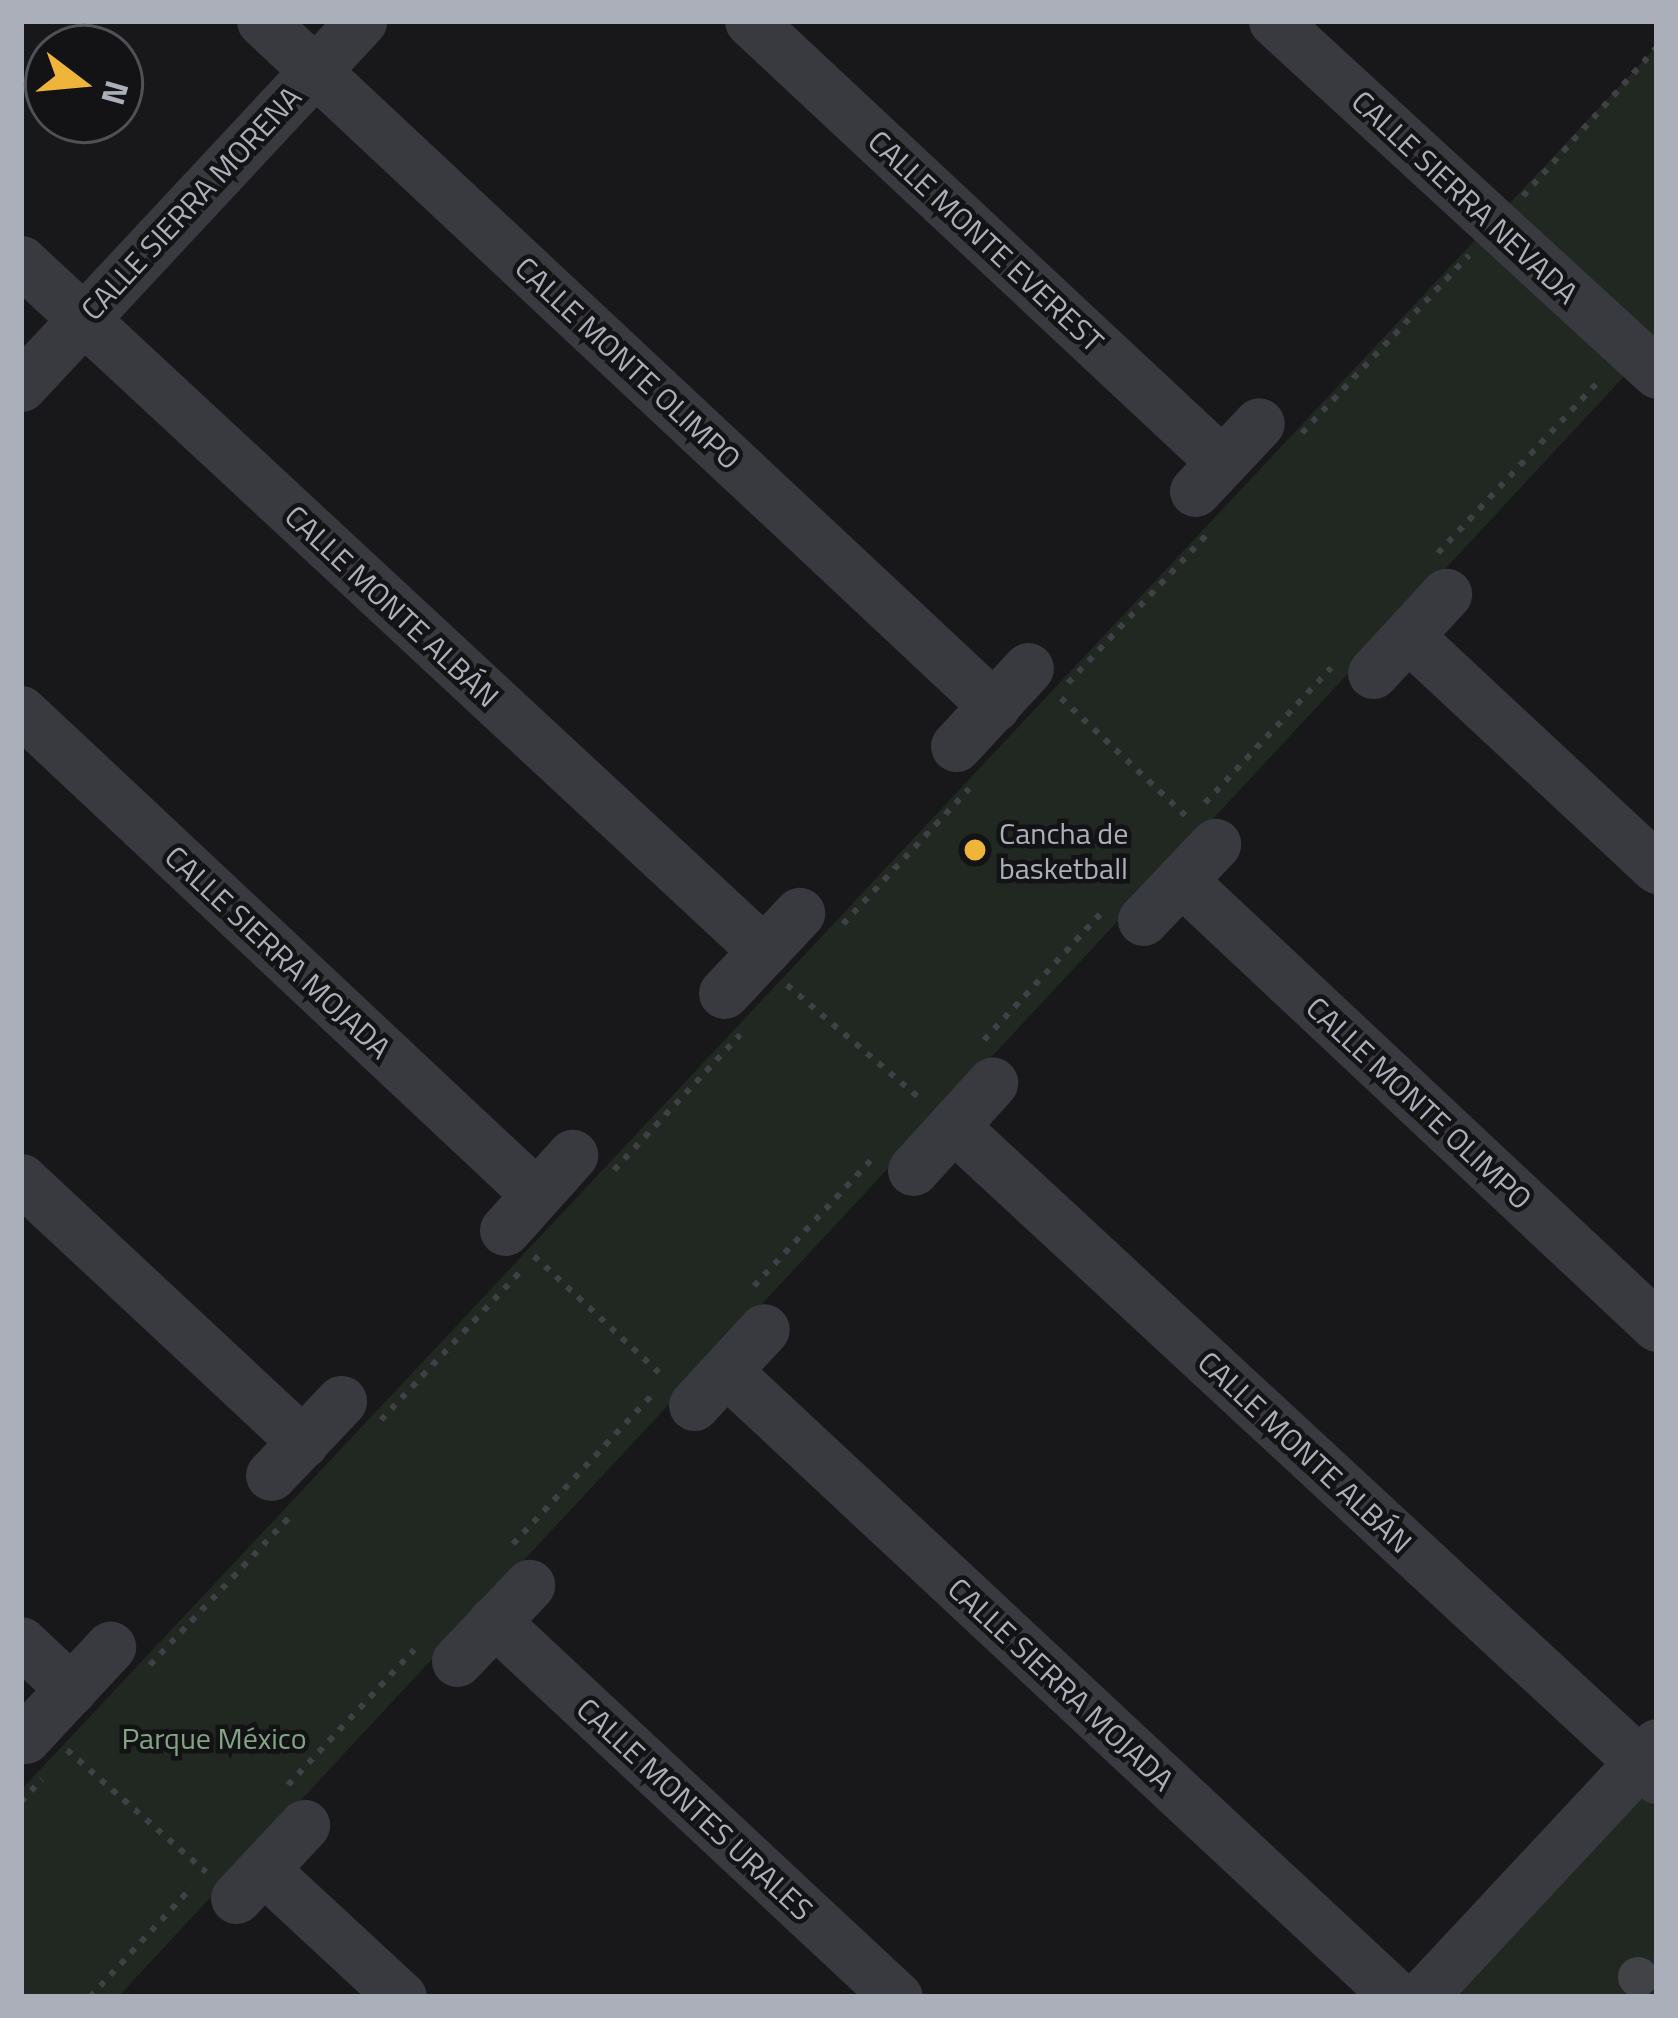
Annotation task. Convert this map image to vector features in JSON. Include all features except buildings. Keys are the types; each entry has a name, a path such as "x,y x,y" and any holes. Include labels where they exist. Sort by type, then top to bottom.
{"street":[{"name":"CALLE MONTE OLIMPO","path":"262,21 994,706"},
{"name":"CALLE SIERRA MORENA","path":"21,386 361,21"},
{"name":"CALLE MONTE EVEREST","path":"750,21 1209,477 1259,422"},
{"name":"CALLE SIERRA NEVADA","path":"1274,21 1657,373"},
{"name":"CALLE MONTE ALBÁN","path":"21,261 748,967"},
{"path":"1373,673 1446,594"},
{"path":"1408,636 1657,868"},
{"path":"956,746 1028,668"},
{"name":"CALLE SIERRA MOJADA","path":"21,711 520,1212"},
{"name":"CALLE MONTE OLIMPO","path":"1198,862 1657,1326"},
{"path":"1143,920 1198,862"},
{"path":"748,967 799,913"},
{"path":"913,1170 992,1083"},
{"name":"CALLE MONTE ALBÁN","path":"953,1126 1651,1762"},
{"path":"520,1212 572,1154"},
{"path":"21,1179 287,1458 341,1401"},
{"path":"710,1388 764,1329"},
{"name":"CALLE SIERRA MOJADA","path":"710,1388 1397,1997"},
{"name":"CALLE MONTES URALES","path":"457,1661 511,1603 897,1997"},
{"path":"21,1642 44,1717 110,1647"},
{"path":"1421,1997 1651,1762"},
{"path":"304,1825 249,1884 401,1997"}],"path":[{"path":"1028,668 1198,862"},
{"path":"748,967 953,1126"},
{"path":"520,1212 710,1388"},
{"path":"44,1717 249,1884"}],"green space":[{"name":"Parque México","path":"1657,46 1657,341 118,1997 21,1997 21,1790"},
{"path":"1640,1794 1657,1808 1657,1997 1449,1997"}],"place":[{"name":"Cancha de basketball","path":"975,850"}]}
